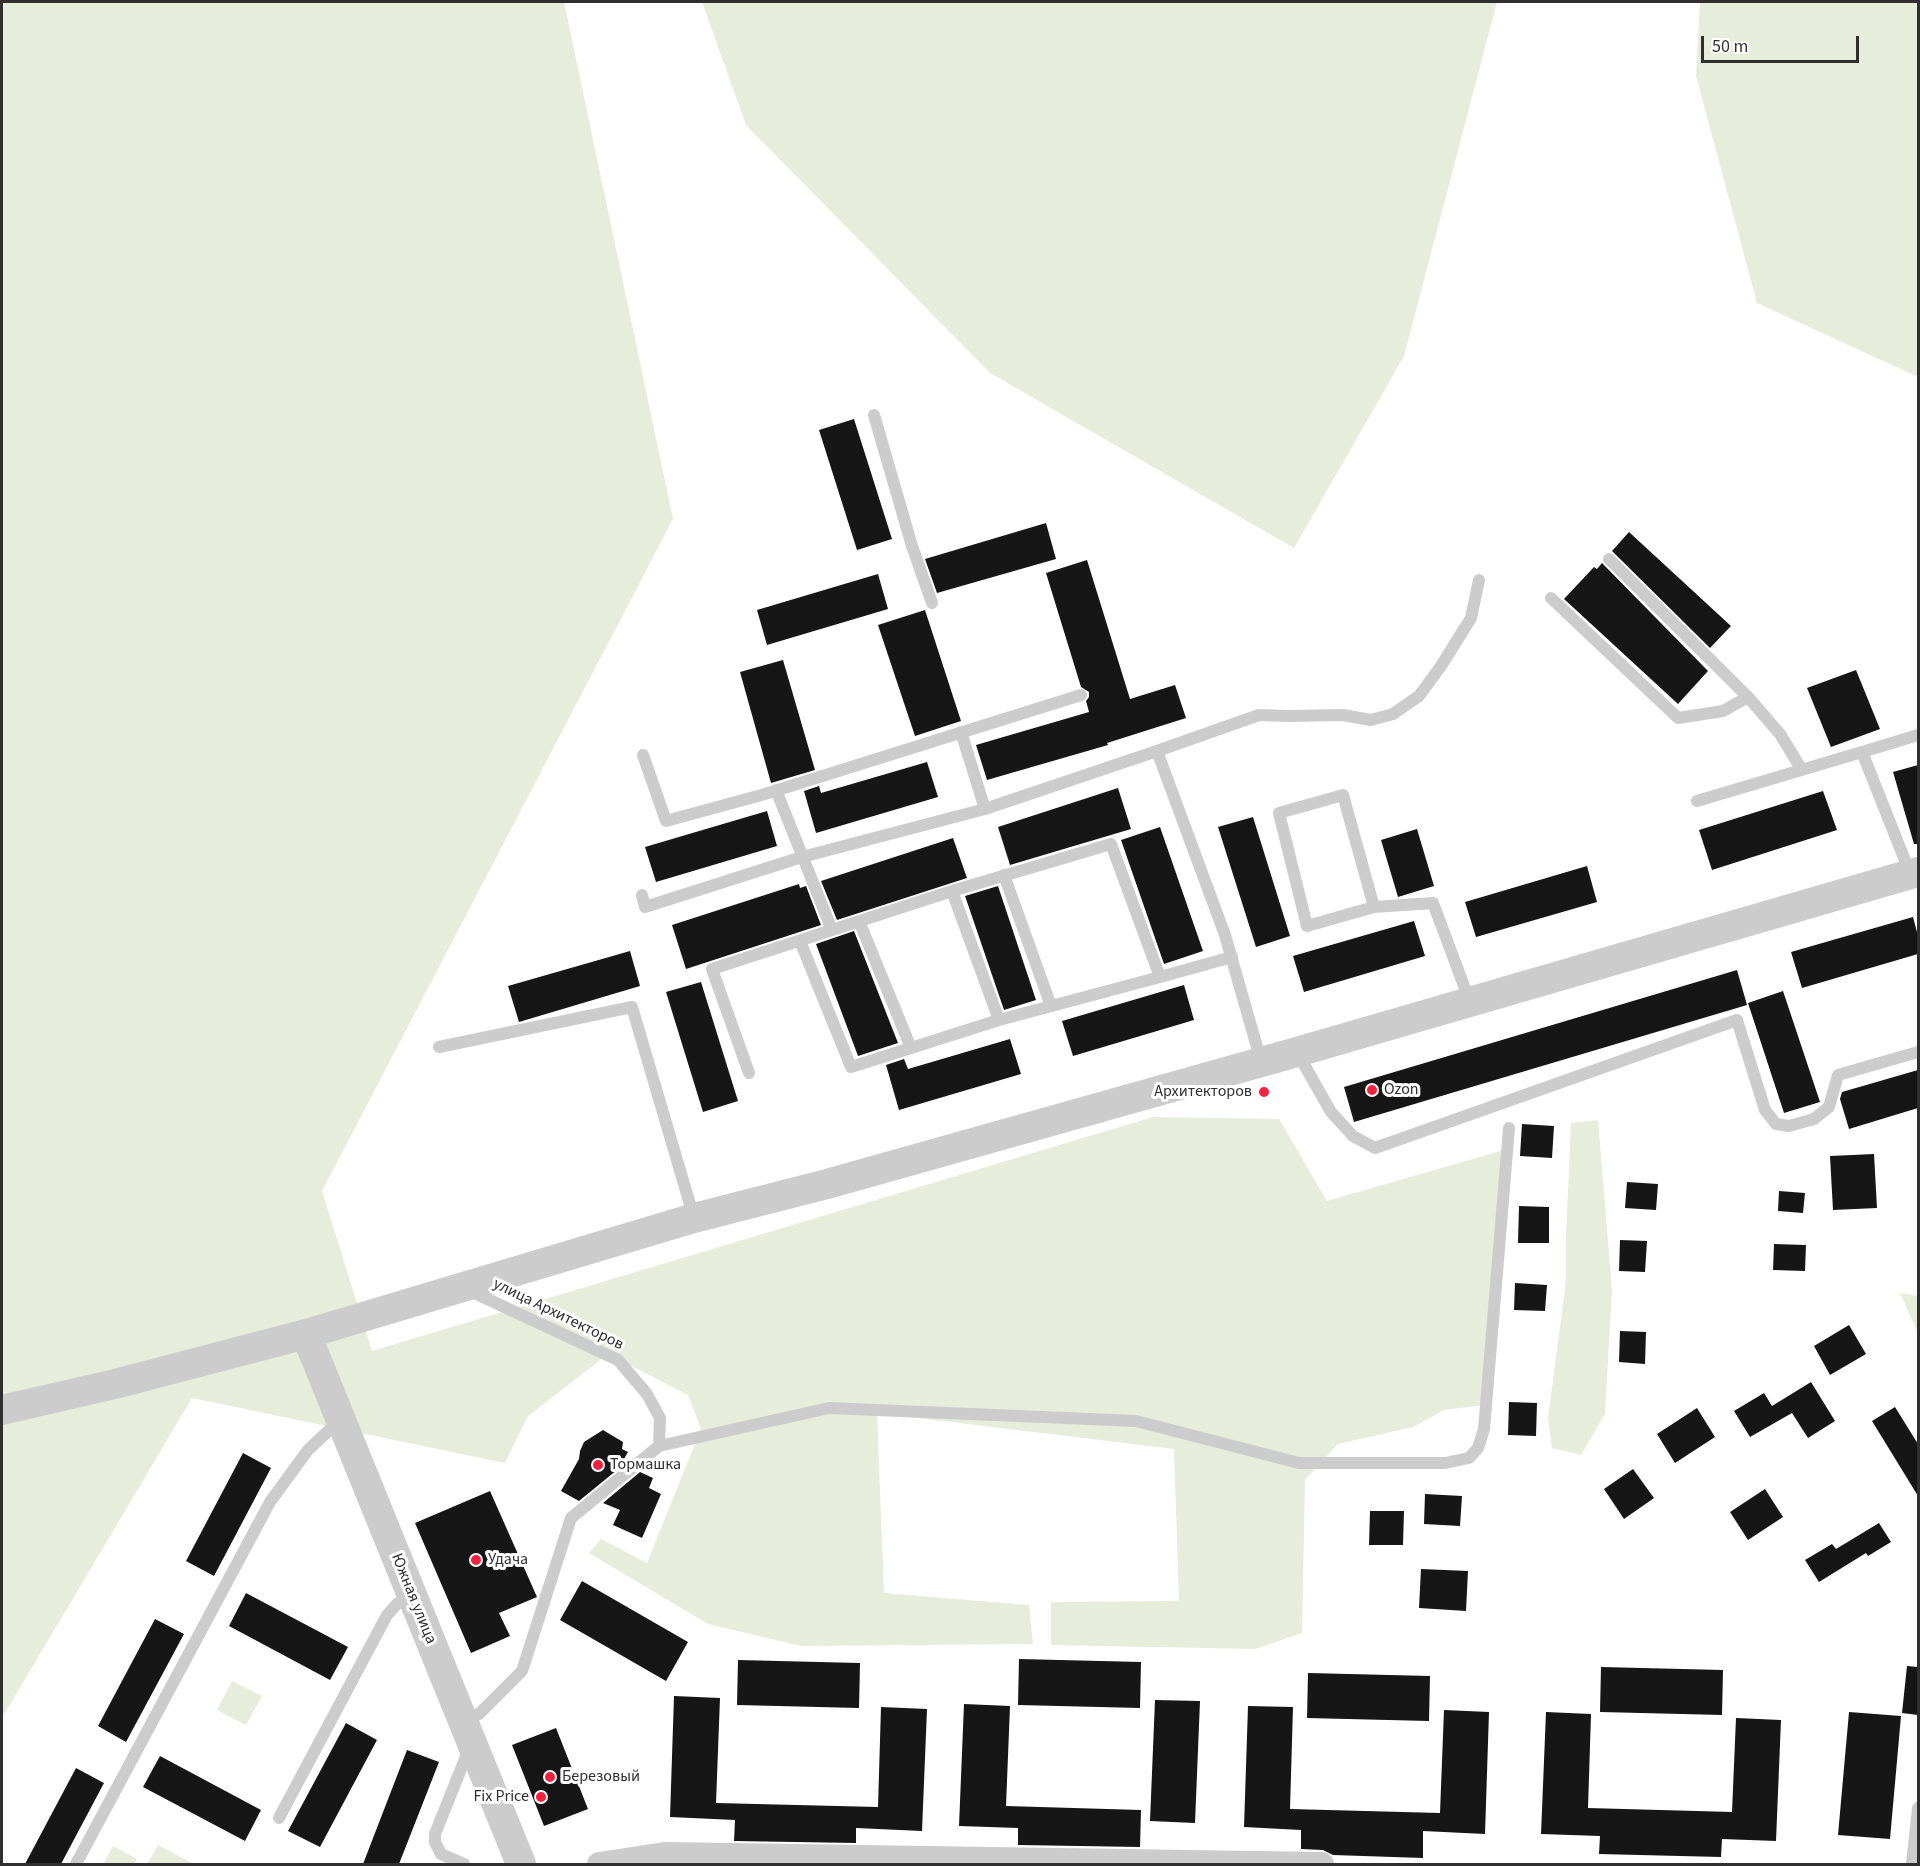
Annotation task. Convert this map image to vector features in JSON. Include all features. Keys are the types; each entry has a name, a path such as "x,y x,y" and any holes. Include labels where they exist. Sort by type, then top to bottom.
{"street":[{"path":"2,1410 115,1384 306,1334 694,1218 827,1184 1297,1052 1915,873"},
{"name":"Южная улица","path":"306,1334 521,1864"},
{"path":"599,1864 665,1854 940,1861 1322,1864"}],"lane":[{"path":"874,415 912,546 932,603"},
{"path":"1609,559 1748,697 1780,734 1802,770"},
{"path":"642,895 645,907 802,857 985,809 1259,715 1342,716 1371,720 1393,714 1419,696 1441,666 1471,618 1479,580"},
{"path":"1551,598 1678,718 1723,711 1748,697"},
{"path":"644,755 666,821 776,790 1081,695"},
{"path":"961,732 985,809"},
{"path":"1697,801 1918,735"},
{"path":"1157,751 1232,957 1261,1061"},
{"path":"1862,752 1915,873"},
{"path":"776,790 832,930"},
{"path":"1374,907 1343,795 1279,813 1307,926 1374,907 1433,903 1470,1002"},
{"path":"749,1073 712,969 952,891 1111,844 1160,977"},
{"path":"1004,875 1051,1006"},
{"path":"952,891 999,1020"},
{"path":"859,921 911,1048"},
{"path":"800,941 851,1067 999,1020 1232,957"},
{"path":"439,1047 632,1007 694,1218"},
{"path":"1297,1052 1331,1112 1353,1136 1374,1148 1737,1020 1765,1110 1776,1124 1789,1126 1814,1119 1829,1107 1838,1075 1918,1052"},
{"path":"464,1864 441,1854 435,1842 435,1834 466,1730 522,1671 571,1518 659,1446 829,1408 1136,1421 1299,1463 1445,1463 1469,1458 1478,1448 1484,1429 1509,1128"},
{"name":"улица Архитекторов","path":"460,1287 618,1360 647,1394 660,1418 659,1446"},
{"path":"76,1864 270,1502 308,1450 341,1419"},
{"path":"279,1818 387,1615 397,1604 412,1596"},
{"path":"1914,1857 1918,1808"}],"green space":[{"path":"2,2 564,2 673,519 322,1191 372,1351 1153,1117 1279,1119 1327,1201 1504,1150 1485,1405 1444,1410 1413,1427 1338,1444 1305,1480 1302,1633 1255,1649 1051,1645 1051,1602 1179,1601 1174,1449 877,1413 884,1593 1029,1605 1033,1644 801,1646 708,1624 589,1553 601,1539 647,1563 701,1429 688,1395 608,1354 528,1416 505,1463 192,1398 2,1718"},
{"path":"702,2 1497,2 1404,356 1294,548 990,373 746,125"},
{"path":"1700,2 1918,2 1918,377 1757,303 1696,76"},
{"path":"1598,1120 1612,1290 1605,1414 1581,1455 1552,1448 1548,1418 1566,1282 1571,1123"},
{"path":"1900,1293 1918,1296 1918,1333"},
{"path":"232,1681 262,1696 246,1725 217,1710"},
{"path":"158,1845 194,1864 147,1864"},
{"path":"113,1846 137,1859 134,1864 103,1864"}],"building":[{"path":"854,419 892,539 857,550 819,430"},
{"path":"1046,523 1056,559 937,593 925,559"},
{"path":"1629,532 1731,626 1710,648 1612,551"},
{"path":"1087,560 1130,699 1175,685 1186,718 1107,743 1108,745 987,780 976,745 1089,712 1086,701 1089,692 1081,687 1046,573"},
{"path":"1602,563 1708,671 1678,704 1564,599 1594,567 1597,569"},
{"path":"878,574 888,609 767,645 757,610"},
{"path":"925,610 961,721 915,736 878,625"},
{"path":"783,660 815,770 771,783 740,672"},
{"path":"1856,670 1880,729 1831,747 1807,688"},
{"path":"927,762 938,797 816,833 804,791 819,786 821,793"},
{"path":"1918,765 1918,844 1914,844 1893,772"},
{"path":"1118,788 1131,829 1010,865 998,827"},
{"path":"1823,791 1837,830 1712,870 1699,830"},
{"path":"767,811 777,846 656,882 645,847"},
{"path":"1253,817 1290,936 1256,947 1218,827"},
{"path":"1160,827 1203,951 1164,964 1121,840"},
{"path":"1417,829 1434,886 1398,897 1381,840"},
{"path":"953,838 967,878 837,920 821,881"},
{"path":"1587,866 1597,902 1476,937 1465,902"},
{"path":"799,884 800,888 806,886 821,925 686,969 672,925"},
{"path":"998,886 1036,1000 1004,1010 965,896"},
{"path":"1913,917 1918,936 1918,954 1802,988 1791,952"},
{"path":"1414,921 1425,956 1304,992 1293,956"},
{"path":"854,931 898,1043 858,1056 816,944"},
{"path":"630,951 640,986 519,1022 508,986"},
{"path":"1737,970 1747,1005 1354,1122 1344,1087"},
{"path":"701,982 738,1101 703,1112 666,992"},
{"path":"1184,985 1194,1020 1073,1056 1062,1021"},
{"path":"1783,991 1820,1102 1784,1113 1748,1003"},
{"path":"1010,1039 1021,1074 899,1110 886,1065 904,1059 908,1069"},
{"path":"1918,1070 1918,1108 1849,1129 1840,1099 1842,1092"},
{"path":"1522,1124 1554,1126 1552,1158 1520,1156"},
{"path":"1874,1154 1877,1208 1833,1210 1830,1156"},
{"path":"1627,1182 1658,1184 1656,1210 1625,1208"},
{"path":"1779,1191 1805,1193 1803,1213 1778,1211"},
{"path":"1519,1206 1549,1207 1549,1243 1518,1243"},
{"path":"1620,1240 1647,1241 1645,1272 1619,1271"},
{"path":"1774,1244 1806,1245 1805,1271 1773,1270"},
{"path":"1515,1283 1547,1285 1545,1311 1514,1310"},
{"path":"1849,1325 1866,1354 1830,1375 1814,1346"},
{"path":"1620,1331 1646,1332 1645,1364 1619,1362"},
{"path":"1811,1382 1835,1421 1808,1438 1792,1413 1750,1437 1734,1411 1764,1393 1772,1406"},
{"path":"1509,1402 1537,1403 1536,1436 1508,1435"},
{"path":"1895,1407 1918,1444 1918,1496 1872,1421"},
{"path":"1697,1408 1715,1437 1675,1463 1657,1434"},
{"name":"Тормашка","path":"603,1430 623,1442 622,1449 628,1452 621,1464 623,1465 579,1501 561,1491 579,1459 584,1442"},
{"path":"243,1453 271,1468 214,1576 186,1561"},
{"path":"1633,1469 1654,1498 1624,1519 1604,1489"},
{"path":"640,1472 653,1478 649,1488 661,1494 642,1538 613,1525 620,1510 603,1503"},
{"path":"1765,1489 1783,1517 1748,1540 1730,1512"},
{"name":"Удача","path":"490,1491 537,1597 499,1613 510,1636 471,1653 415,1523"},
{"path":"1425,1494 1462,1496 1460,1526 1424,1524"},
{"path":"1370,1511 1404,1511 1403,1545 1369,1545"},
{"path":"1879,1523 1891,1542 1868,1556 1866,1553 1819,1582 1805,1560 1832,1544 1836,1549"},
{"path":"1421,1569 1468,1571 1466,1611 1419,1608"},
{"path":"582,1581 688,1642 666,1681 560,1620"},
{"path":"246,1593 348,1647 330,1680 229,1626"},
{"path":"155,1619 184,1634 126,1742 98,1726"},
{"path":"1019,1659 1141,1662 1140,1708 1018,1705"},
{"path":"738,1660 860,1663 859,1708 737,1705"},
{"path":"1907,1666 1918,1667 1918,1715 1902,1713"},
{"path":"1601,1667 1723,1670 1722,1715 1600,1712"},
{"path":"1308,1673 1430,1676 1429,1721 1307,1718"},
{"path":"674,1696 720,1698 716,1803 878,1807 881,1707 927,1709 922,1831 856,1828 856,1843 734,1841 735,1820 670,1817"},
{"path":"1155,1700 1200,1701 1195,1823 1150,1821"},
{"path":"964,1704 1010,1706 1006,1806 1141,1810 1140,1847 1018,1845 1018,1828 959,1826"},
{"path":"1248,1706 1293,1707 1290,1809 1440,1813 1444,1710 1489,1712 1485,1834 1423,1831 1423,1858 1333,1855 1323,1850 1301,1849 1301,1830 1244,1827"},
{"path":"1546,1712 1591,1714 1588,1808 1732,1812 1736,1718 1781,1720 1776,1841 1722,1839 1721,1857 1599,1854 1600,1836 1541,1834"},
{"path":"1849,1712 1901,1716 1890,1839 1838,1835"},
{"path":"346,1723 377,1740 320,1847 288,1831"},
{"name":"Березовый","path":"556,1728 588,1809 544,1826 512,1745"},
{"path":"407,1750 439,1762 399,1864 363,1864"},
{"path":"160,1756 261,1810 245,1841 143,1787"},
{"path":"76,1768 104,1783 61,1864 25,1864"}],"place":[{"name":"Ozon","path":"1372,1090"},
{"name":"Архитекторов","path":"1264,1092"},
{"name":"Тормашка","path":"598,1465"},
{"name":"Удача","path":"476,1560"},
{"name":"Березовый","path":"550,1777"},
{"name":"Fix Price","path":"541,1797"}]}
